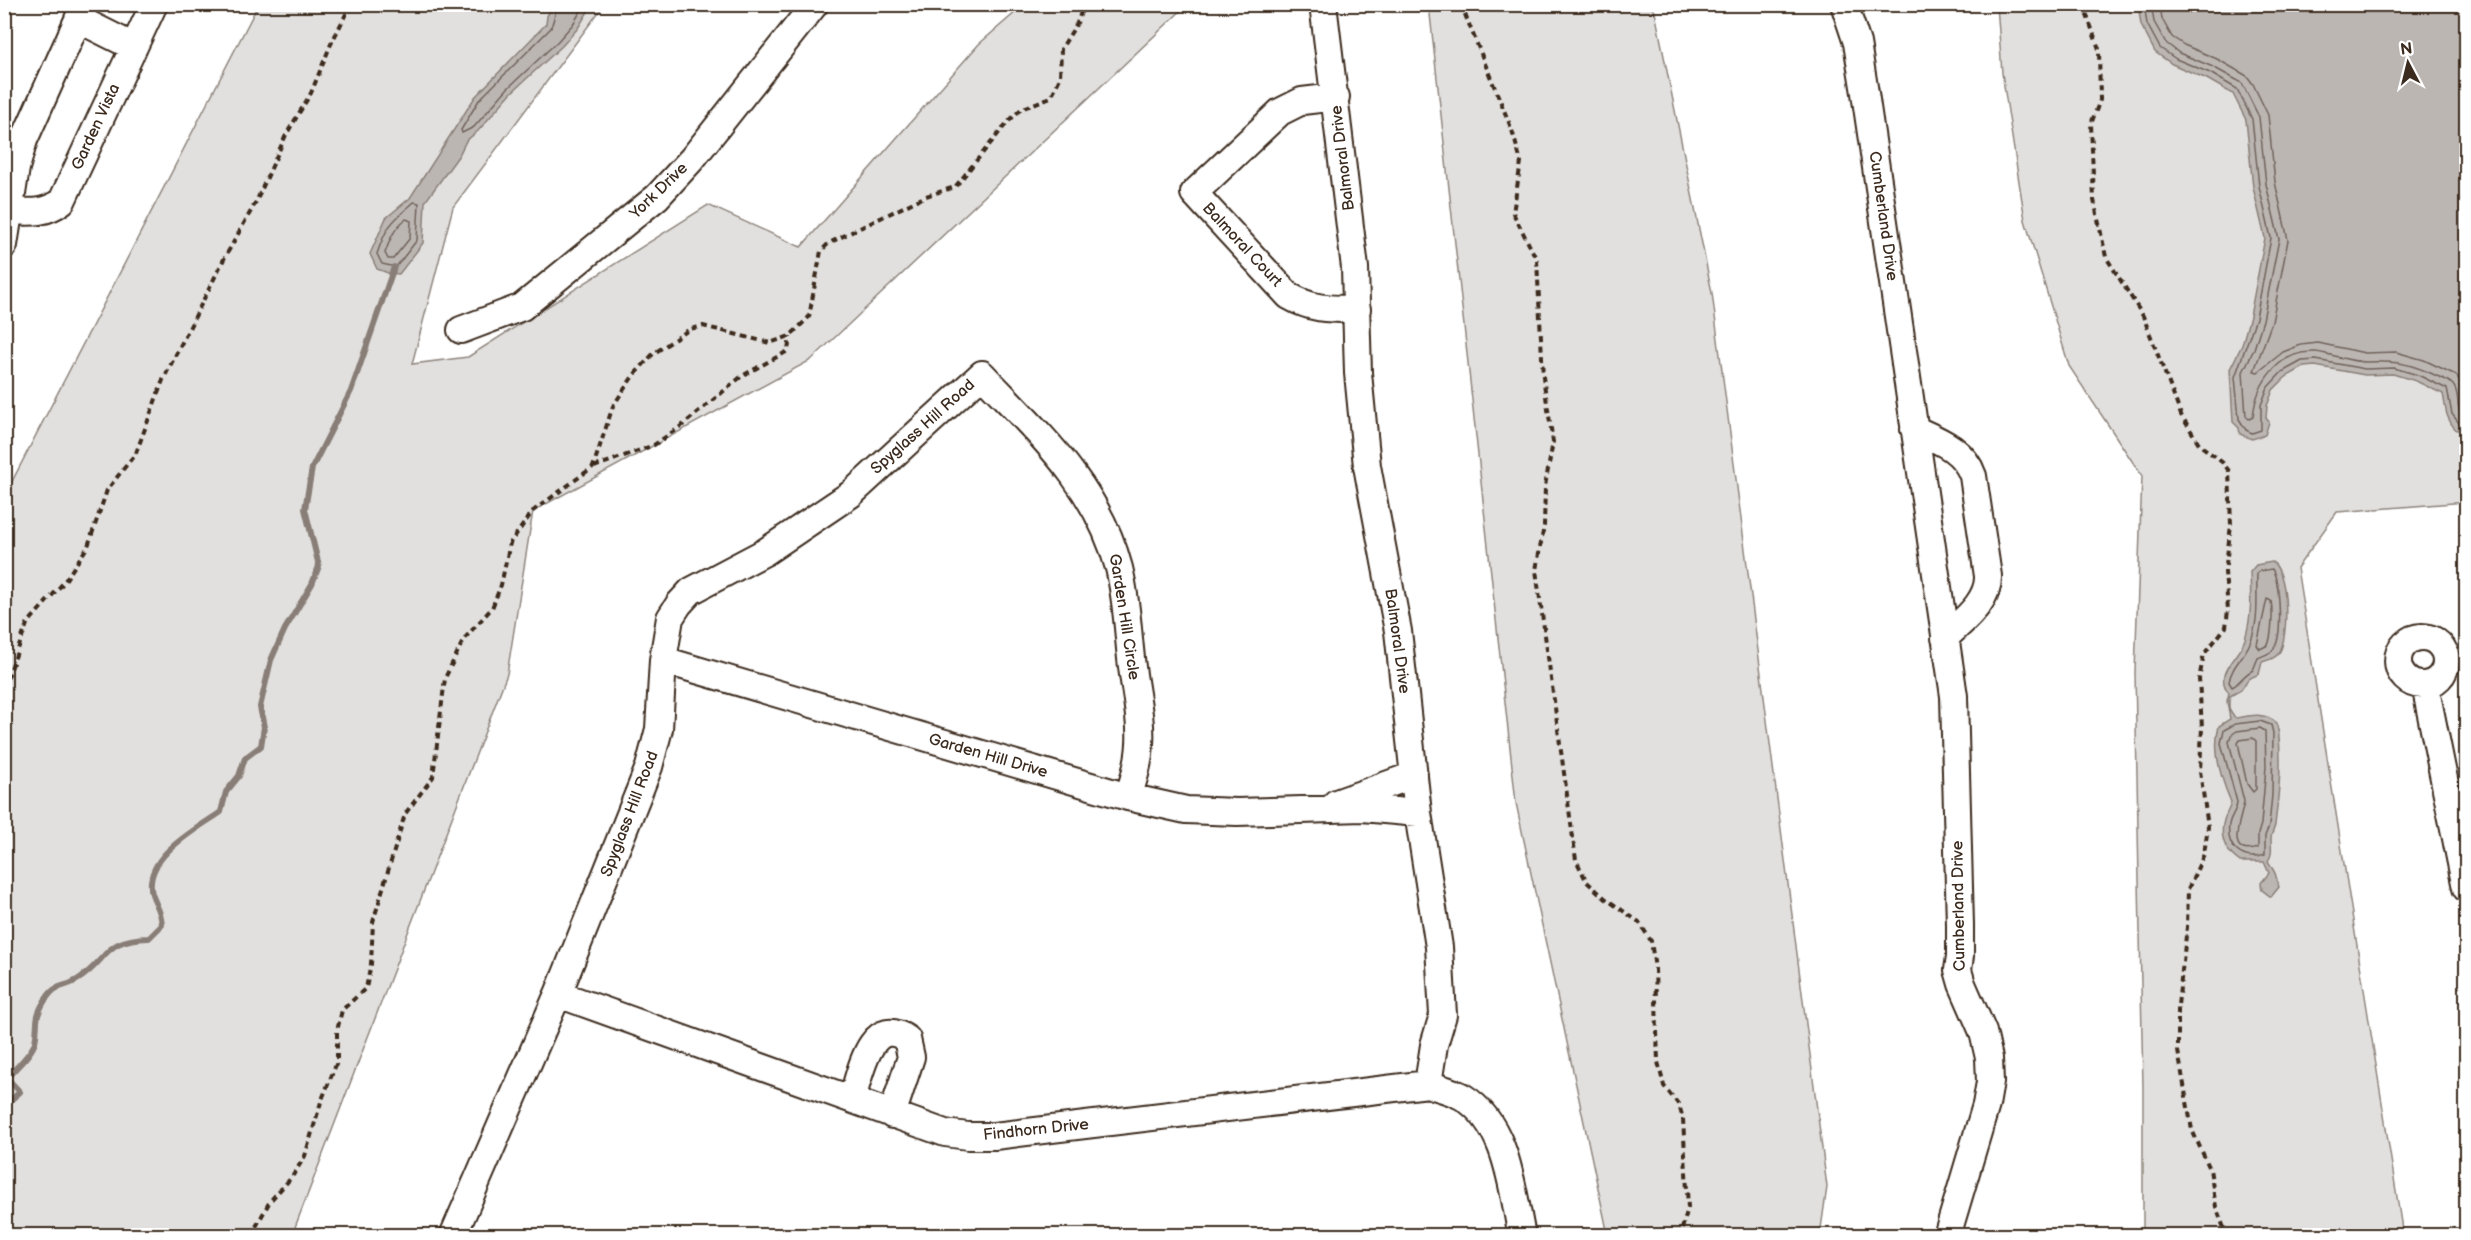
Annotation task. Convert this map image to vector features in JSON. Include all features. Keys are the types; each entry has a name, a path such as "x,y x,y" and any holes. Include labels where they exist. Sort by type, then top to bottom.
{"street":[{"name":"Garden Vista","path":"10,211 41,212 52,209 62,201 154,4"},
{"name":"York Drive","path":"461,330 522,307 657,197 692,159 815,4"},
{"name":"Balmoral Drive","path":"1323,4 1355,268 1358,373 1363,435 1398,631 1418,813 1437,927 1443,982 1443,1015 1434,1045 1428,1084"},
{"name":"Cumberland Drive","path":"1844,4 1857,44 1954,707 1960,925 1958,970 1983,1032 1989,1058 1990,1082 1986,1105 1947,1236"},
{"path":"4,245 16,168 14,137 82,12 134,47"},
{"name":"Balmoral Court","path":"1336,97 1302,101 1280,112 1194,193 1289,296 1316,308 1357,309"},
{"name":"Spyglass Hill Road","path":"453,1236 558,994 656,745 663,660 670,618 691,591 765,552 850,494 982,374"},
{"name":"Garden Hill Circle","path":"982,374 1075,475 1101,518 1111,543 1120,571 1141,742 1137,770 1128,797"},
{"path":"1914,429 1946,443 1969,464 1973,476 1985,554 1988,583 1986,591 1980,602 1945,638"},
{"name":"Garden Hill Drive","path":"663,660 1128,797 1186,810 1237,812 1362,808 1418,813"},
{"path":"2425,685 2466,888"},
{"name":"Garden Hill Drive","path":"1319,809 1414,775"},
{"name":"Findhorn Drive","path":"558,994 945,1133 968,1136 994,1136 1428,1084"},
{"path":"852,1099 871,1045 879,1035 899,1034 907,1039 911,1057 892,1114"},
{"path":"1428,1084 1461,1096 1479,1109 1489,1122 1498,1138 1505,1161 1522,1236"}],"path":[{"path":"4,688 27,624 64,582 88,546 106,490 136,453 163,380 256,202 286,135 311,93 331,44 351,4"},
{"path":"593,467 613,406 633,376 653,354 690,329 703,326 770,343 790,336 809,317 821,251 829,243 926,196 955,187 1021,109 1051,97 1060,78 1061,49 1077,23 1084,4"},
{"path":"1466,4 1464,12 1512,129 1521,162 1513,213 1537,260 1543,377 1553,442 1545,486 1544,526 1536,570 1576,860 1587,882 1606,899 1639,921 1651,941 1655,969 1658,1062 1664,1086 1680,1105 1683,1119 1688,1208 1680,1236"},
{"path":"2083,4 2099,49 2100,100 2091,124 2094,200 2106,257 2143,316 2181,416 2200,445 2223,463 2229,471 2231,525 2225,572 2228,610 2226,627 2205,654 2199,679 2202,727 2200,771 2208,827 2204,854 2188,889 2187,927 2178,1005 2178,1051 2192,1130 2210,1169 2216,1207 2227,1236"},
{"path":"251,1236 270,1201 292,1178 305,1156 321,1102 337,1062 337,1031 342,1010 366,988 371,964 373,922 405,814 433,777 446,678 464,639 492,608 501,585 510,543 533,511 593,467 654,445 684,424 742,376 788,351 790,336"}],"shaded area":[{"path":"1650,4 1655,12 1712,293 1827,1187 1820,1235 1608,1235 1516,803 1429,5"},
{"path":"258,5 604,5 453,207 412,364 468,357 708,205 801,247 979,44 1024,5 1187,5 811,360 533,511 507,674 292,1235 5,1235 4,497"},
{"path":"1997,5 2466,5 2466,502 2337,512 2297,568 2403,1235 2143,1235 2143,1088 2135,672 2142,476 2069,366 2025,220 2002,73"}],"water":[{"path":"553,5 592,5 578,28 562,46 511,93 478,131 466,141 459,155 425,202 423,243 399,274 377,269 370,254 386,218 410,198 475,97 546,24 547,16"},
{"path":"2133,5 2466,5 2466,424 2464,429 2456,430 2450,421 2446,413 2443,394 2416,381 2393,374 2365,375 2315,366 2304,367 2286,377 2273,390 2267,406 2266,418 2269,422 2265,435 2252,439 2240,434 2239,428 2233,422 2230,369 2242,345 2250,316 2265,238 2253,187 2246,120 2233,94 2207,79 2172,64 2155,52 2141,25 2139,11"},
{"path":"2272,562 2278,568 2282,578 2286,606 2285,634 2282,645 2275,657 2262,662 2259,674 2248,679 2241,690 2230,696 2229,705 2231,713 2236,718 2252,715 2263,716 2277,723 2280,748 2279,787 2268,861 2279,887 2271,897 2262,890 2261,883 2269,873 2264,862 2240,862 2227,849 2223,839 2223,827 2231,802 2217,755 2217,735 2219,726 2230,719 2227,701 2229,693 2223,679 2228,666 2245,639 2251,598 2250,572 2256,565"}],"waterway":[{"path":"4,1106 20,1092 7,1078 33,1047 39,1013 48,995 56,988 77,980 114,946 134,939 149,938 162,925 152,894 151,881 155,868 174,846 221,812 226,792 239,776 245,758 261,746 264,727 260,707 271,660 285,629 312,584 319,566 305,509 312,468 351,391 394,267"}]}
